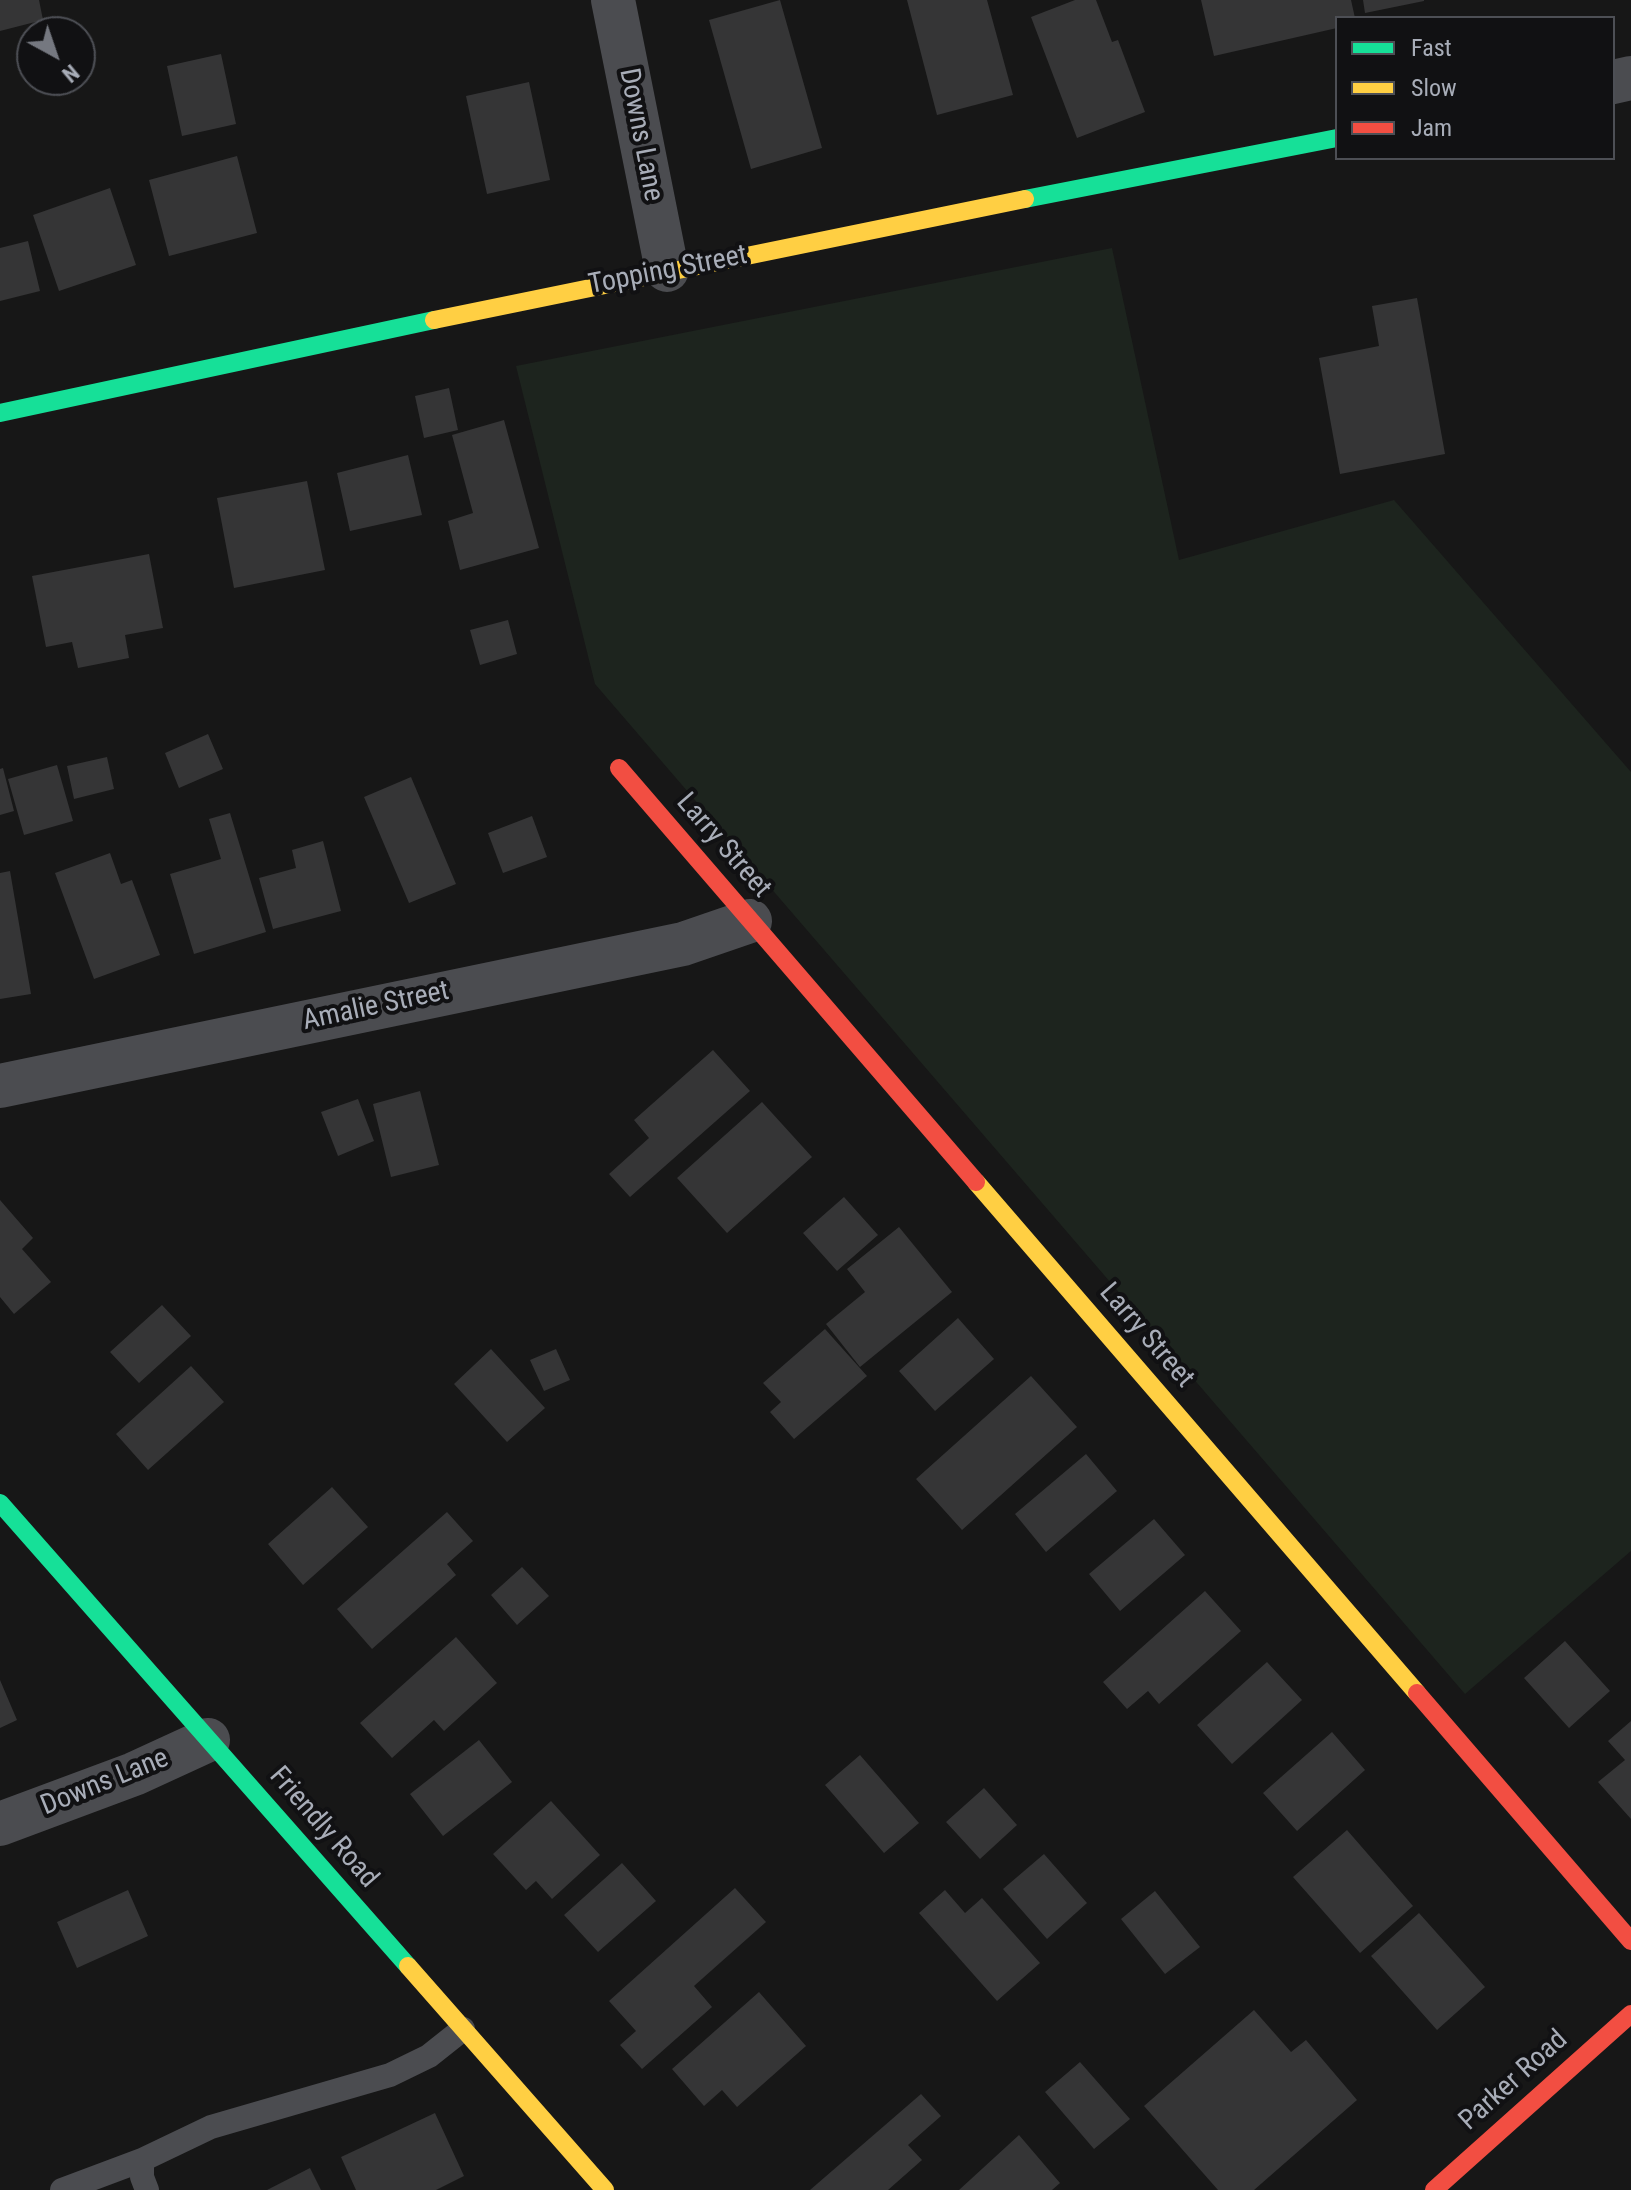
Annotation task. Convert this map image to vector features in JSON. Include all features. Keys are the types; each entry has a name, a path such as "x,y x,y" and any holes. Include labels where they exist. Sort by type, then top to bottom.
{"street":[{"name":"Downs Lane","path":"613,0 667,270"},
{"name":"Topping Street","path":"0,413 667,270 1335,138"},
{"name":"Larry Street","path":"619,768 1631,1941"},
{"name":"Amalie Street","path":"0,1086 683,944 750,921"},
{"name":"Friendly Road","path":"0,1503 605,2190"},
{"name":"Downs Lane","path":"0,1824 134,1774 208,1740"},
{"name":"Parker Road","path":"1434,2190 1631,2014"}],"lane":[{"path":"62,2190 142,2160 211,2127 390,2075 429,2056 463,2029"},
{"path":"142,2160 142,2177 147,2190"}],"shaded area":[{"path":"1112,248 1179,560 1394,500 1631,772 1631,1551 1465,1694 595,684 516,366"}],"building":[{"path":"0,0 39,0 42,16 16,16 16,27 0,31"},
{"path":"780,0 822,148 751,169 709,20"},
{"path":"907,0 987,0 1013,95 937,115"},
{"path":"1075,0 1096,0 1112,42 1118,40 1145,112 1077,138 1031,17"},
{"path":"1201,0 1351,0 1355,16 1335,16 1335,28 1214,56"},
{"path":"1363,0 1424,0 1424,1 1365,13"},
{"path":"221,54 236,124 182,136 167,66"},
{"path":"529,82 550,180 487,194 466,96"},
{"path":"237,156 257,233 169,256 149,180"},
{"path":"110,188 136,265 59,291 33,215"},
{"path":"28,241 40,291 0,301 0,248"},
{"path":"1417,298 1445,454 1340,474 1319,358 1379,346 1372,306"},
{"path":"449,388 458,430 424,438 415,396"},
{"path":"504,420 539,548 460,570 448,521 473,513 452,435"},
{"path":"408,455 422,515 350,531 337,473"},
{"path":"307,481 325,570 234,588 217,498"},
{"path":"149,554 163,628 125,635 129,658 78,668 72,642 46,647 32,576"},
{"path":"508,620 517,654 480,665 470,630"},
{"path":"208,734 223,769 179,788 165,753"},
{"path":"107,757 114,789 74,799 67,766"},
{"path":"57,765 73,821 24,835 8,779"},
{"path":"3,768 14,811 0,815 0,769"},
{"path":"411,777 456,884 409,903 364,797"},
{"path":"230,813 266,932 194,954 170,874 221,859 209,819"},
{"path":"532,816 547,857 503,873 488,833"},
{"path":"323,841 341,911 273,929 259,878 296,868 292,850"},
{"path":"110,853 121,884 132,880 160,955 94,979 55,873"},
{"path":"10,871 31,994 0,999 0,873"},
{"path":"713,1050 750,1091 630,1197 609,1174 649,1138 634,1120"},
{"path":"420,1091 439,1165 391,1177 373,1104"},
{"path":"358,1099 374,1141 338,1156 321,1112"},
{"path":"762,1102 812,1157 727,1233 677,1178"},
{"path":"844,1197 878,1235 837,1271 803,1233"},
{"path":"0,1200 33,1238 22,1249 51,1282 14,1314 0,1297"},
{"path":"899,1227 952,1292 860,1367 826,1324 865,1292 847,1269"},
{"path":"162,1305 191,1336 139,1383 110,1352"},
{"path":"958,1318 994,1359 935,1411 899,1371"},
{"path":"825,1329 867,1376 794,1439 770,1412 781,1402 763,1383"},
{"path":"491,1349 545,1408 507,1442 454,1384"},
{"path":"556,1349 570,1380 544,1391 530,1360"},
{"path":"191,1366 224,1402 148,1470 116,1434"},
{"path":"1031,1376 1077,1427 962,1530 916,1479"},
{"path":"1086,1454 1117,1491 1046,1552 1015,1514"},
{"path":"332,1487 368,1527 303,1585 268,1544"},
{"path":"447,1512 473,1541 447,1564 456,1575 372,1649 337,1609"},
{"path":"1154,1519 1185,1555 1120,1611 1089,1574"},
{"path":"522,1567 549,1596 517,1625 491,1595"},
{"path":"1205,1591 1241,1631 1159,1704 1148,1691 1127,1709 1103,1682"},
{"path":"456,1637 497,1683 444,1731 434,1720 392,1758 360,1723"},
{"path":"1565,1641 1610,1691 1569,1728 1524,1678"},
{"path":"1267,1662 1302,1700 1232,1764 1197,1725"},
{"path":"0,1680 17,1720 0,1728"},
{"path":"1631,1721 1631,1819 1598,1782 1625,1760 1608,1741"},
{"path":"1332,1732 1365,1770 1297,1831 1263,1793"},
{"path":"479,1740 512,1782 443,1836 410,1794"},
{"path":"860,1755 919,1823 884,1853 825,1785"},
{"path":"984,1788 1017,1825 980,1859 946,1822"},
{"path":"551,1801 600,1855 552,1899 536,1881 526,1890 493,1854"},
{"path":"1347,1830 1413,1906 1360,1953 1293,1877"},
{"path":"1044,1854 1087,1903 1047,1939 1003,1889"},
{"path":"622,1863 656,1901 598,1952 564,1915"},
{"path":"735,1888 766,1922 694,1986 712,2007 642,2069 620,2045 636,2031 609,2001"},
{"path":"128,1890 148,1936 77,1968 57,1922"},
{"path":"945,1890 965,1913 982,1898 1040,1963 997,2001 919,1913"},
{"path":"1155,1891 1200,1947 1165,1974 1121,1919"},
{"path":"1419,1913 1485,1987 1437,2030 1371,1956"},
{"path":"759,1992 806,2046 737,2107 722,2090 704,2106 672,2069"},
{"path":"1254,2010 1291,2052 1306,2040 1357,2100 1254,2190 1218,2190 1144,2106"},
{"path":"1080,2062 1130,2119 1094,2149 1045,2092"},
{"path":"921,2094 941,2116 908,2145 922,2160 888,2190 810,2190"},
{"path":"435,2113 464,2176 436,2190 356,2190 341,2157"},
{"path":"1019,2135 1060,2183 1052,2190 959,2190"},
{"path":"310,2168 321,2190 267,2190"}],"traffic: fast":[{"path":"1025,199 1335,138"},
{"path":"0,413 434,320"},
{"path":"0,1503 408,1966"}],"traffic: slow":[{"path":"434,320 1025,199"},
{"path":"976,1182 1417,1693"},
{"path":"408,1966 605,2190"}],"traffic: jam":[{"path":"619,768 976,1182"},
{"path":"1417,1693 1631,1941"},
{"path":"1434,2190 1631,2014"}]}
